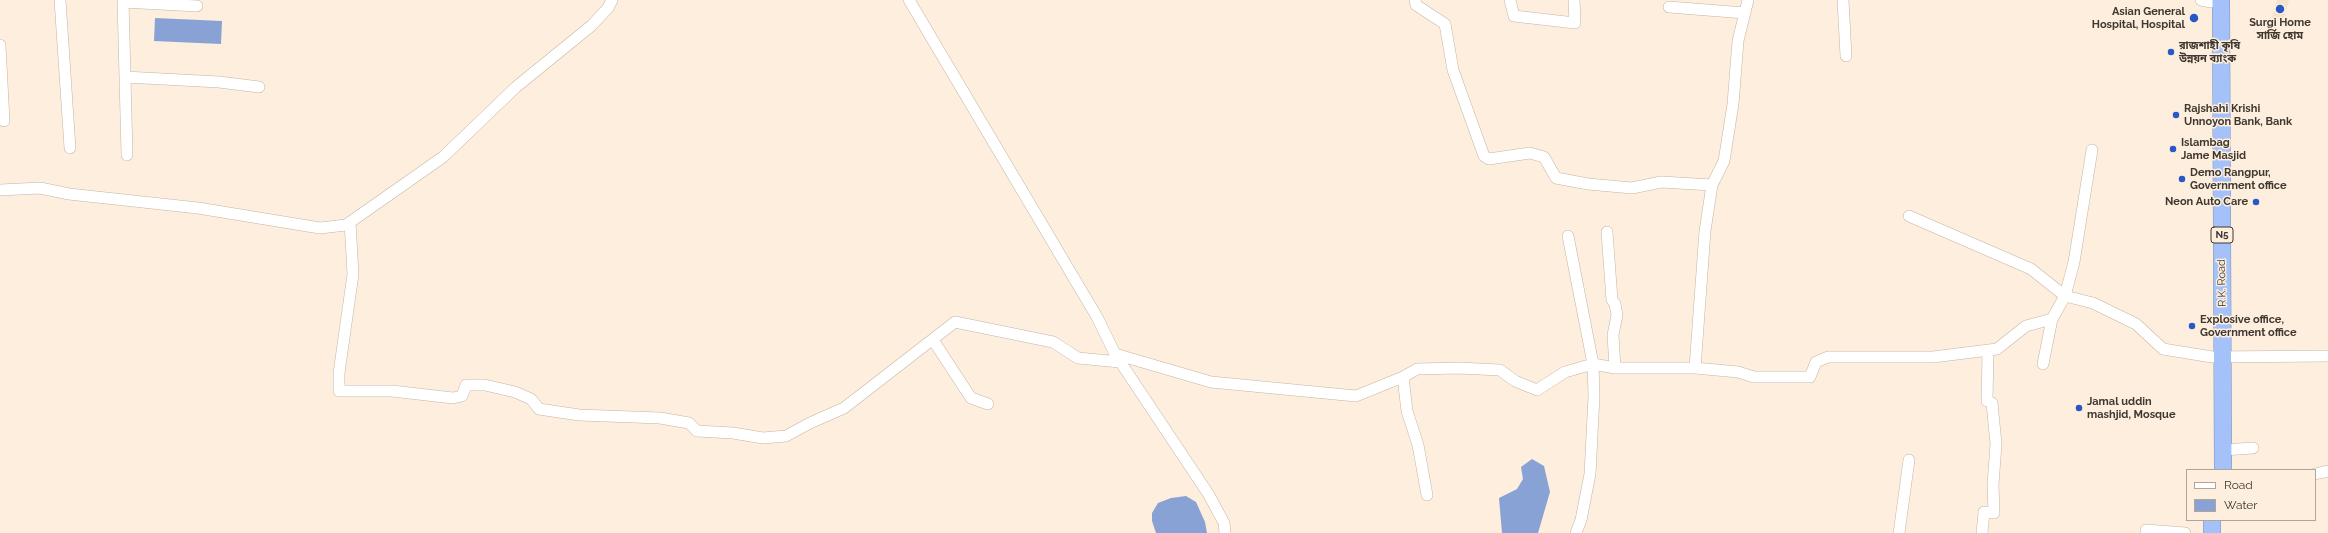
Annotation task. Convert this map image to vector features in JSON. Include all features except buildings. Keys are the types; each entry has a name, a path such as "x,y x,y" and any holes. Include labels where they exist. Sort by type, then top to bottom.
{"highway":[{"name":"R.K. Road","path":"2211,0 2218,357 2223,469"},
{"name":"R.K. Road","path":"2212,469 2218,357"},
{"path":"2212,521 2212,533"},
{"path":"2222,521 2222,533"}],"street":[{"path":"60,0 70,148"},
{"path":"0,190 40,188 69,194 198,208 320,228 346,224 443,157 516,87 591,26 608,8 612,0"},
{"path":"909,0 1097,317 1118,358 1209,495 1224,523 1225,533"},
{"path":"1415,0 1416,5 1445,24 1453,70 1484,156 1489,159 1530,152 1544,157 1556,178 1588,184 1632,188 1662,182 1712,185"},
{"path":"1510,0 1514,16 1575,23 1574,0"},
{"path":"1695,368 1705,231 1712,185 1726,154 1733,104 1738,41 1748,0"},
{"path":"1843,0 1846,56"},
{"path":"127,155 123,1 197,6"},
{"path":"1669,7 1745,13"},
{"path":"0,45 4,121"},
{"path":"125,77 218,82 258,87"},
{"path":"2043,364 2052,319 2065,296 2074,262 2092,150"},
{"path":"1909,216 2031,269 2065,296 2093,303 2136,324 2163,350 2218,357 2328,356"},
{"path":"350,222 353,274 339,373 339,391 392,391 453,398 462,396 466,385 485,385 515,392 531,399 539,409 579,415 660,418 689,423 697,431 733,433 763,438 786,436 810,423 844,408 955,322 1053,342 1078,358 1118,358 1211,382 1356,396 1403,377 1417,369 1458,368 1500,370 1515,381 1537,390 1565,372 1593,364 1615,368 1695,368 1738,372 1754,377 1810,377 1816,362 1828,357 1933,357 1997,349 2026,326 2052,319"},
{"path":"1607,232 1612,300 1615,304 1617,315 1613,335 1615,368"},
{"path":"1568,236 1576,268 1582,317 1593,364 1594,396 1590,474 1581,520 1576,533"},
{"path":"933,340 971,398 988,404"},
{"path":"1982,533 1984,512 1994,513 1993,485 1996,444 1992,403 1987,401 1988,351"},
{"path":"1403,377 1407,410 1418,445 1427,495"},
{"path":"2223,450 2253,448"},
{"path":"1899,533 1909,460"},
{"path":"2316,474 2328,471"},
{"path":"2146,530 2185,533"}],"shaded area":[{"name":"Surgi Home সার্জি হোম","path":"2277,0 2289,0 2284,17 2272,18"}],"water":[{"path":"155,18 222,21 221,44 154,41"},
{"path":"1532,459 1544,466 1550,492 1538,533 1502,533 1499,498 1517,489 1523,479 1521,467"},
{"path":"1186,496 1196,502 1205,522 1207,533 1156,533 1152,521 1152,513 1158,503 1171,498"}],"place":[{"name":"Surgi Home সার্জি হোম","path":"2280,9"},
{"name":"Asian General Hospital, Hospital","path":"2194,18"},
{"name":"রাজশাহী কৃষি উন্নয়ন ব্যাংক","path":"2171,52"},
{"name":"Rajshahi Krishi Unnoyon Bank, Bank","path":"2176,115"},
{"name":"Islambag Jame Masjid","path":"2173,149"},
{"name":"Demo Rangpur, Government office","path":"2182,179"},
{"name":"Neon Auto Care","path":"2256,202"},
{"name":"Explosive office, Government office","path":"2192,326"},
{"name":"Jamal uddin mashjid, Mosque","path":"2079,408"}]}
